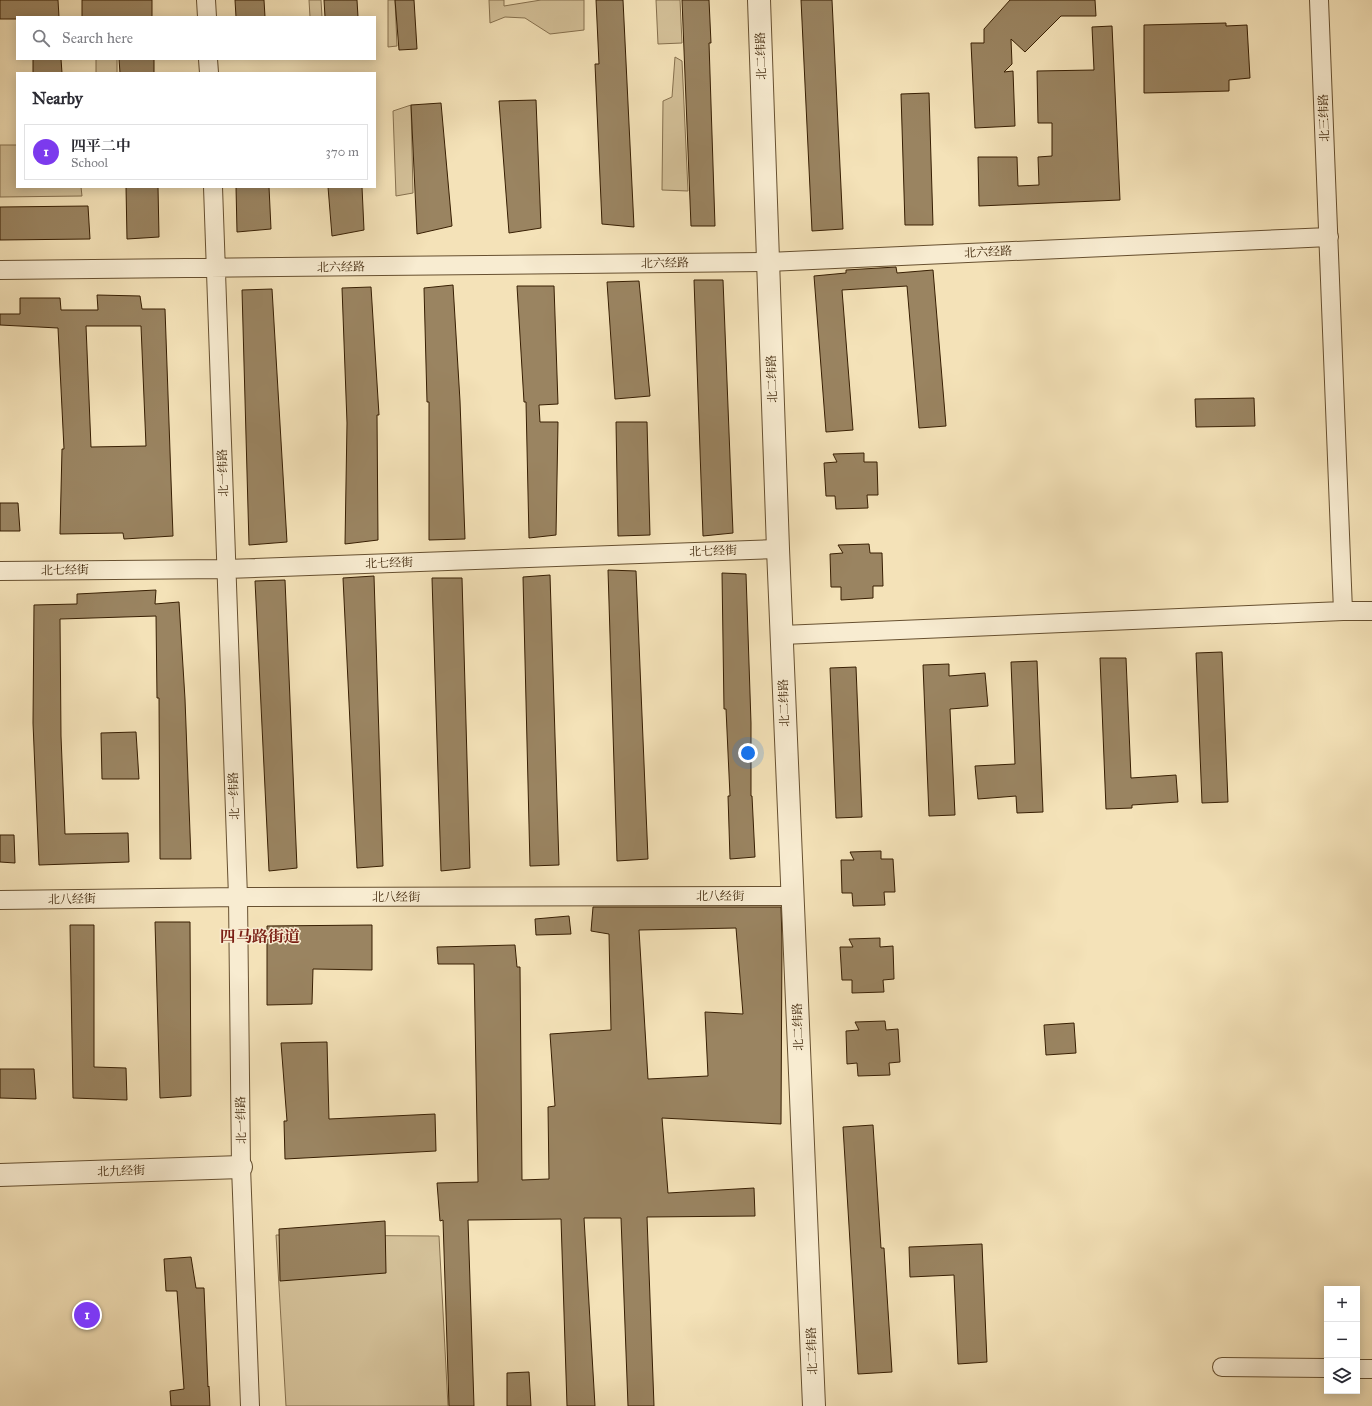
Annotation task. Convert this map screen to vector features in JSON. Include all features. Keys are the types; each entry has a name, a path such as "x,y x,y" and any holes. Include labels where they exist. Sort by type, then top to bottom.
{"street":[{"path":"206,0 207,16"},
{"name":"北二纬路","path":"759,0 778,549 814,1406"},
{"name":"北三纬路","path":"1319,0 1343,611"},
{"path":"208,60 209,72"},
{"name":"北一纬路","path":"213,188 238,897 241,1167 250,1406"},
{"name":"北六经路","path":"0,270 768,262 1329,236"},
{"name":"北七经街","path":"0,571 226,569 778,549"},
{"path":"782,635 1372,611"},
{"name":"北八经街","path":"0,900 238,897 792,896"},
{"name":"北九经街","path":"0,1175 241,1167"},
{"path":"1222,1368 1324,1368"},
{"path":"1360,1369 1372,1369"}],"shaded area":[{"path":"309,0 321,0 322,16 310,16"},
{"path":"388,0 395,0 397,46 388,47"},
{"path":"489,0 504,0 504,6 541,0 584,0 584,30 550,34 525,18 505,17 490,23"},
{"path":"656,0 680,0 682,43 658,44"},
{"path":"675,57 682,61 688,191 662,190 663,101 672,97"},
{"path":"96,60 117,60 117,72 96,72"},
{"path":"411,105 413,193 396,196 393,111"},
{"path":"0,145 16,145 16,188 81,188 82,196 0,197"},
{"path":"276,1235 439,1236 448,1406 286,1406"}],"building":[{"path":"0,0 58,0 59,16 16,16 16,19 0,19"},
{"path":"82,0 152,0 152,16 82,16"},
{"path":"235,0 264,0 265,16 236,16"},
{"path":"324,0 357,0 358,16 325,16"},
{"path":"395,0 414,0 417,49 399,50"},
{"path":"596,0 623,0 634,227 602,224 595,64 599,64"},
{"path":"682,0 709,0 715,226 691,226"},
{"path":"801,0 832,0 843,229 812,231"},
{"path":"1010,0 1095,0 1096,16 1061,16 1025,52 1011,39 1012,64 1004,72 1013,71 1015,126 975,128 971,43 984,43 984,29"},
{"path":"1226,23 1226,26 1247,25 1250,78 1229,80 1229,91 1144,93 1144,25"},
{"path":"1112,26 1120,200 979,206 978,157 1017,157 1018,186 1039,185 1038,157 1052,156 1052,123 1038,123 1037,71 1094,70 1092,27"},
{"path":"33,60 61,60 62,72 33,72"},
{"path":"119,60 154,60 154,72 120,72"},
{"path":"929,93 933,225 905,225 901,94"},
{"path":"536,100 541,228 509,233 499,101"},
{"path":"441,103 452,226 417,234 411,105"},
{"path":"126,188 158,188 159,237 127,239"},
{"path":"236,188 269,188 271,229 237,232"},
{"path":"328,188 362,188 364,230 332,236"},
{"path":"88,206 90,239 0,240 0,207"},
{"path":"896,267 897,273 933,270 946,426 919,428 907,286 842,290 853,430 826,432 814,276 846,273 846,270"},
{"path":"694,280 723,280 733,533 703,536"},
{"path":"639,281 650,396 615,399 607,282"},
{"path":"453,285 460,401 465,539 429,540 429,402 427,402 424,288"},
{"path":"517,286 554,286 558,404 539,405 540,422 558,422 556,535 529,538 526,402 524,402"},
{"path":"371,287 379,415 377,415 378,540 345,544 347,423 342,288"},
{"path":"272,289 287,542 249,545 242,290"},
{"path":"97,295 140,296 142,309 165,309 173,536 124,539 123,533 60,534 62,449 64,449 58,328 0,325 0,314 20,314 20,298 60,298 61,310 98,310","holes":["86,326 141,326 146,446 91,447"]},
{"path":"1254,398 1255,426 1196,427 1195,399"},
{"path":"616,422 647,422 650,535 618,536"},
{"path":"864,453 864,462 877,462 878,495 867,495 868,508 836,509 835,496 826,496 824,463 837,462 833,454"},
{"path":"0,503 18,503 20,531 0,531"},
{"path":"869,544 870,553 882,553 883,586 873,586 873,598 841,600 841,587 831,587 830,554 843,553 838,545"},
{"path":"608,570 636,571 648,859 617,861"},
{"path":"722,573 746,574 751,723 751,796 755,857 730,859 728,796 730,796 726,709 724,709"},
{"path":"550,575 559,865 530,866 523,577"},
{"path":"374,576 383,866 357,868 343,578"},
{"path":"432,578 462,578 470,868 441,871"},
{"path":"285,580 297,868 269,871 255,581"},
{"path":"156,590 155,604 179,602 185,699 191,859 160,859 159,698 157,698 156,616 60,619 61,736 65,834 128,833 129,862 39,865 33,723 34,605 77,604 77,594"},
{"path":"1222,652 1228,802 1202,803 1196,653"},
{"path":"1100,658 1126,658 1131,778 1176,775 1178,802 1132,805 1132,808 1106,809"},
{"path":"1037,661 1043,812 1017,813 1016,796 978,799 975,766 1015,764 1011,662"},
{"path":"949,664 949,676 985,673 988,706 950,709 955,815 929,816 923,665"},
{"path":"856,667 862,817 836,818 830,668"},
{"path":"136,732 139,779 102,779 101,733"},
{"path":"0,835 14,835 15,863 0,862"},
{"path":"881,851 881,859 893,859 895,892 884,892 885,905 853,906 852,893 842,893 841,860 854,860 850,852"},
{"path":"593,907 781,907 781,1124 662,1118 668,1193 754,1188 755,1216 647,1217 654,1406 628,1406 621,1218 584,1218 595,1406 567,1406 561,1219 468,1220 474,1406 449,1406 443,1220 440,1221 437,1183 478,1182 474,964 438,964 437,947 515,945 517,967 520,967 522,1180 549,1179 548,1107 555,1106 550,1034 611,1030 609,934 591,931","holes":["736,928 743,1014 705,1012 708,1076 648,1079 639,930"]},
{"path":"569,916 571,934 536,935 535,919"},
{"path":"155,922 190,922 191,1096 160,1098"},
{"path":"70,925 94,925 94,1067 126,1068 127,1100 73,1098"},
{"path":"372,925 372,970 313,969 312,1004 267,1005 267,926"},
{"path":"880,938 880,947 893,946 894,979 883,980 884,992 852,993 852,980 842,980 840,947 853,947 849,939"},
{"path":"885,1021 886,1030 898,1029 900,1062 889,1063 890,1075 858,1076 857,1063 847,1064 846,1031 859,1030 855,1022"},
{"path":"1074,1023 1076,1053 1046,1055 1044,1025"},
{"path":"327,1042 329,1119 435,1114 436,1151 285,1159 284,1121 287,1121 281,1043"},
{"path":"0,1069 34,1069 36,1099 0,1098"},
{"path":"873,1125 881,1248 884,1248 892,1372 858,1374 843,1127"},
{"path":"385,1221 386,1273 280,1281 279,1229"},
{"path":"982,1244 987,1362 958,1364 954,1275 910,1277 909,1247"},
{"path":"191,1257 196,1288 204,1288 210,1406 171,1406 170,1391 184,1389 177,1291 166,1291 164,1259"},
{"path":"529,1372 531,1406 507,1406 507,1373"}],"place":[{"name":"四平二中","path":"87,1315"}],"district":[{"name":"四马路街道","path":"260,936"}]}
